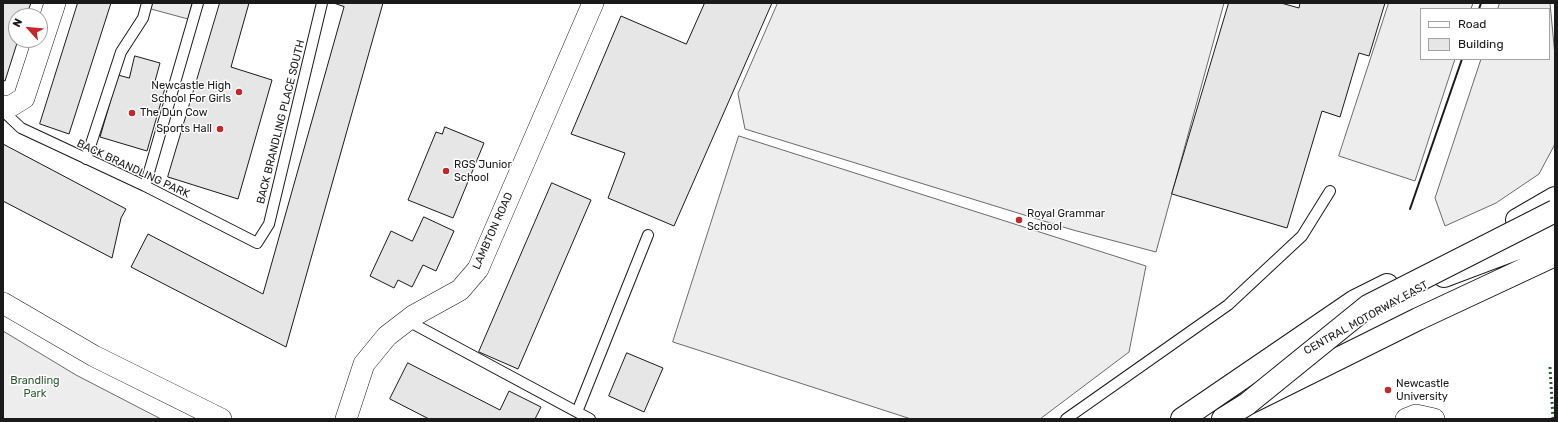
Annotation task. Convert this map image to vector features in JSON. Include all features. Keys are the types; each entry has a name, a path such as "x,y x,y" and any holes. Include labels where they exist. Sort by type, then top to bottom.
{"highway":[{"path":"1182,419 1355,301 1516,220 1555,198"},
{"path":"1247,404 1368,306 1555,211"},
{"name":"CENTRAL MOTORWAY EAST","path":"1186,419 1434,280 1555,234"},
{"name":"CENTRAL MOTORWAY EAST","path":"1222,419 1247,404 1418,319 1555,255"}],"street":[{"path":"3,106 11,106 24,98 55,3"},
{"name":"LAMBTON ROAD","path":"346,419 364,364 387,336 408,321 460,290 478,269 592,3"},
{"path":"3,303 94,356 221,419"},
{"path":"1406,419 1416,415 1434,419"}],"lane":[{"path":"86,159 120,52 143,18 147,3"},
{"path":"145,186 198,3"},
{"name":"BACK BRANDLING PLACE SOUTH","path":"257,243 269,224 322,3"},
{"name":"BACK BRANDLING PARK","path":"3,111 20,128 145,186 257,243"},
{"path":"1066,419 1228,305 1302,236 1330,191"},
{"path":"576,412 648,235"},
{"path":"408,321 590,419"}],"shaded area":[{"path":"153,3 192,3 188,19 151,9"},
{"path":"778,3 1224,3 1156,252 1073,230 745,129 738,94"},
{"path":"1389,3 1473,3 1471,8 1420,8 1420,60 1455,60 1415,181 1339,156"},
{"path":"1500,3 1550,3 1555,56 1555,144 1539,174 1496,203 1445,226 1435,198 1481,60 1550,60 1550,8 1498,8"},
{"path":"739,136 1146,266 1129,352 1040,419 911,419 673,342"},
{"name":"Brandling Park","path":"3,331 76,375 161,419 3,419"}],"building":[{"path":"3,3 31,3 29,8 8,8 8,48 15,48 5,81 3,80"},
{"path":"78,3 111,3 69,134 40,124"},
{"name":"Sports Hall","path":"220,3 249,3 231,67 272,80 238,199 168,177"},
{"path":"334,3 383,3 286,347 131,267 148,234 263,294 344,7"},
{"path":"705,3 772,3 674,226 608,198 625,153 571,134 621,16 686,44"},
{"path":"1229,3 1281,3 1299,8 1300,3 1385,3 1369,56 1359,53 1340,117 1322,111 1287,228 1172,194"},
{"name":"The Dun Cow","path":"135,56 160,63 154,85 165,88 147,151 100,137 118,75 129,78"},
{"name":"RGS Junior School","path":"445,127 484,143 453,218 408,200 436,132 442,134"},
{"path":"3,144 126,209 121,218 112,258 3,201"},
{"path":"552,183 591,200 518,369 479,352"},
{"path":"424,217 454,231 436,271 423,265 412,287 398,280 394,288 370,276 391,231 412,241"},
{"path":"627,353 663,368 644,412 609,396"},
{"path":"408,363 500,410 509,391 541,407 535,419 429,419 390,399"}],"hedge":[{"path":"1550,367 1553,419"}],"wall":[{"path":"1479,8 1481,3"},
{"path":"1410,209 1462,60"}],"place":[{"name":"Newcastle High School For Girls","path":"239,92"},
{"name":"The Dun Cow","path":"132,113"},
{"name":"Sports Hall","path":"220,129"},
{"name":"RGS Junior School","path":"446,171"},
{"name":"Royal Grammar School","path":"1019,220"},
{"name":"Newcastle University","path":"1388,390"}]}
